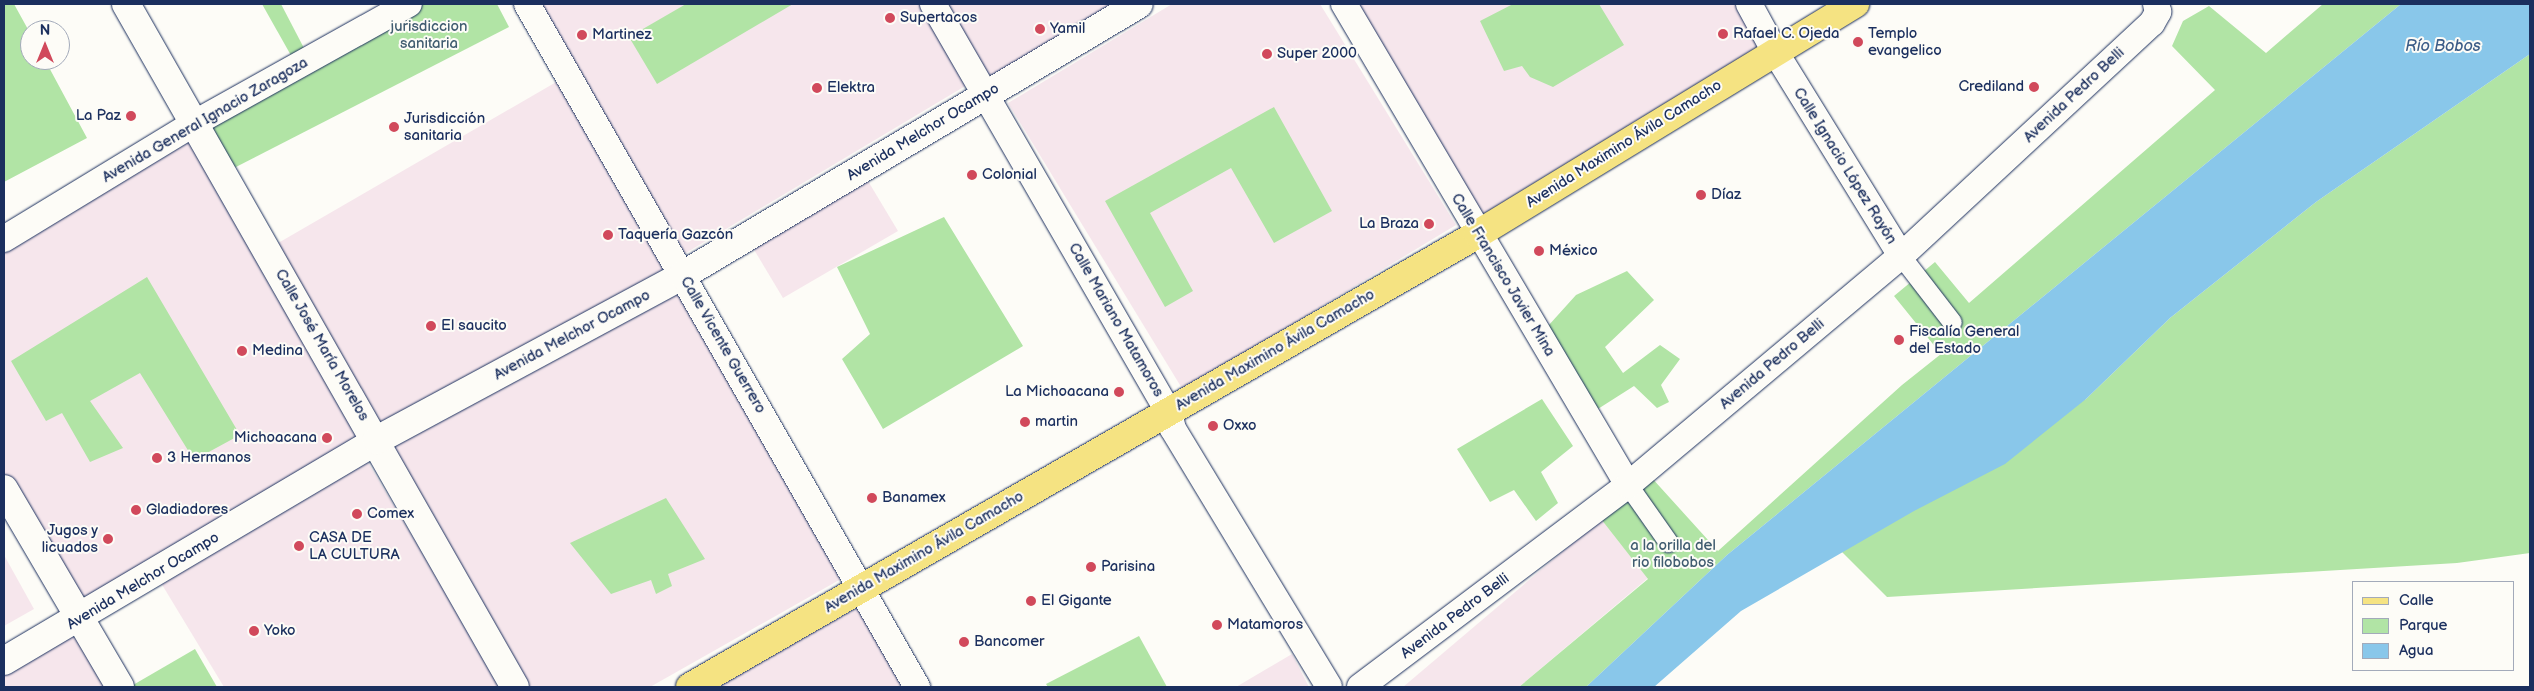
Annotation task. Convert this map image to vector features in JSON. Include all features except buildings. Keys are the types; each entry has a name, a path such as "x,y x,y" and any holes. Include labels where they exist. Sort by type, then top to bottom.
{"main road":[{"name":"Avenida Maximino Ávila Camacho","path":"690,687 1478,234 1774,50 1855,4"}],"street":[{"name":"Calle José María Morelos","path":"126,4 377,440 515,687"},
{"name":"Avenida General Ignacio Zaragoza","path":"4,239 194,124 409,4"},
{"name":"Calle Vicente Guerrero","path":"527,4 917,687"},
{"name":"Calle Mariano Matamoros","path":"933,4 1169,412 1173,429 1329,687"},
{"name":"Avenida Melchor Ocampo","path":"4,661 81,618 377,440 683,276 1138,4"},
{"name":"Calle Francisco Javier Mina","path":"1344,4 1478,234 1628,485 1668,542"},
{"name":"Calle Ignacio López Rayón","path":"1749,4 1774,50 1901,256 1952,322"},
{"name":"Avenida Pedro Belli","path":"1360,687 1628,485 1901,256 2152,23 2157,8"},
{"path":"4,490 120,687"}],"shaded area":[{"path":"527,4 933,4 977,79 674,260"},
{"path":"943,4 1123,4 988,84"},
{"path":"1172,4 1320,4 1456,225 1183,390 1008,103"},
{"path":"1357,4 1737,4 1760,48 1482,219"},
{"path":"558,81 668,273 378,433 273,246"},
{"path":"191,141 365,436 84,604 4,472 4,250"},
{"path":"865,176 898,231 783,298 750,243"},
{"path":"683,275 841,579 650,687 528,687 384,452"},
{"path":"364,456 503,687 224,687 158,578"},
{"path":"1601,519 1648,578 1519,687 1403,687"},
{"path":"4,555 34,609 4,626"},
{"path":"859,607 905,687 713,687"},
{"path":"77,630 109,687 4,687 4,672"},
{"path":"1292,654 1309,687 1236,687"}],"green space":[{"path":"4,4 14,4 23,20 20,20 20,70 50,70 87,138 4,182"},
{"path":"262,4 281,4 306,52 293,59"},
{"name":"jurisdiccion sanitaria","path":"424,4 497,4 509,27 232,169 197,129"},
{"path":"686,4 793,4 657,84 629,37"},
{"path":"1513,4 1599,4 1624,45 1553,87 1530,77 1522,66 1504,71 1480,21"},
{"name":"a la orilla del rio filobobos","path":"2323,4 2401,4 1727,555 1586,687 1519,687 1648,579 1601,519 1651,477 1718,551 1902,385 1941,354 1894,296 1935,262 1969,303 2215,90 2172,46 2183,21 2209,6 2266,53"},
{"path":"2530,54 2530,553 2457,563 1887,597 1837,547 2086,399 2170,318 2316,202"},
{"path":"1274,107 1332,211 1274,243 1231,168 1150,213 1193,291 1165,307 1105,201"},
{"path":"944,217 1023,346 883,429 842,359 870,334 837,267"},
{"path":"1627,271 1654,300 1605,347 1623,373 1660,345 1680,359 1661,385 1669,402 1657,408 1634,386 1590,414 1539,336 1576,295"},
{"path":"147,277 240,435 194,460 140,373 90,401 123,448 90,462 62,413 46,421 11,361"},
{"path":"1542,399 1573,446 1541,472 1558,503 1536,521 1514,490 1490,502 1457,449"},
{"path":"666,498 705,559 668,574 672,586 656,594 651,580 611,594 570,543"},
{"path":"1139,636 1167,687 1048,687 1046,684"},
{"path":"195,649 217,687 134,687 133,685"}],"water":[{"name":"Río Bobos","path":"2401,4 2530,4 2530,54 2316,202 2170,318 2086,399 2005,464 1914,511 1741,611 1654,687 1586,687 1727,555"}],"place":[{"name":"Supertacos","path":"890,18"},
{"name":"Yamil","path":"1040,29"},
{"name":"Rafael C. Ojeda","path":"1723,34"},
{"name":"Martinez","path":"582,35"},
{"name":"Templo evangelico","path":"1858,42"},
{"name":"Super 2000","path":"1267,54"},
{"name":"Crediland","path":"2034,87"},
{"name":"Elektra","path":"817,88"},
{"name":"La Paz","path":"131,116"},
{"name":"Jurisdicción sanitaria","path":"394,127"},
{"name":"Colonial","path":"972,175"},
{"name":"Díaz","path":"1701,195"},
{"name":"La Braza","path":"1429,224"},
{"name":"Taquería Gazcón","path":"608,235"},
{"name":"México","path":"1539,251"},
{"name":"El saucito","path":"431,326"},
{"name":"Fiscalía General del Estado","path":"1899,340"},
{"name":"Medina","path":"242,351"},
{"name":"La Michoacana","path":"1119,392"},
{"name":"martin","path":"1025,422"},
{"name":"Oxxo","path":"1213,426"},
{"name":"Michoacana","path":"327,438"},
{"name":"3 Hermanos","path":"157,458"},
{"name":"Banamex","path":"872,498"},
{"name":"Gladiadores","path":"136,510"},
{"name":"Comex","path":"357,514"},
{"name":"Jugos y licuados","path":"108,539"},
{"name":"CASA DE LA CULTURA","path":"299,546"},
{"name":"Parisina","path":"1091,567"},
{"name":"El Gigante","path":"1031,601"},
{"name":"Matamoros","path":"1217,625"},
{"name":"Yoko","path":"254,631"},
{"name":"Bancomer","path":"964,642"}]}
